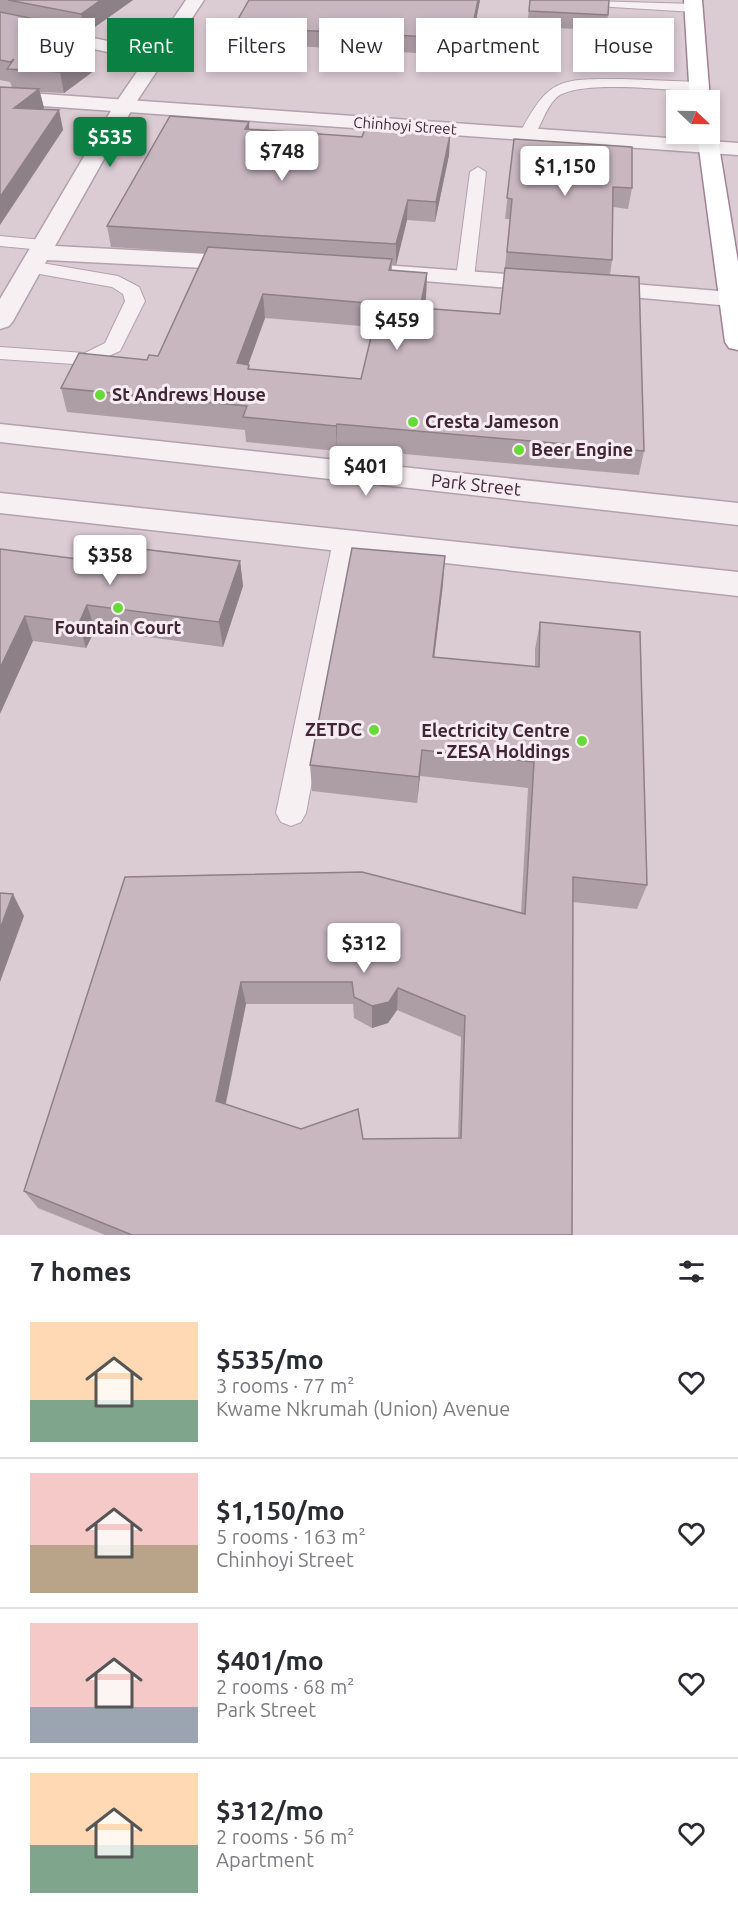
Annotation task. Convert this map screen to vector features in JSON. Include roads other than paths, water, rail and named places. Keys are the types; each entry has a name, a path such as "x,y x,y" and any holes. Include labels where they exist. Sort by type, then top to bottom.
{"highway":[{"path":"694,4 699,90"},
{"path":"709,144 738,342"}],"street":[{"path":"183,18 195,0"},
{"path":"0,24 107,46"},
{"path":"0,321 125,104 147,72"},
{"name":"Chinhoyi Street","path":"0,97 125,104 527,135 666,139"},
{"name":"Chinhoyi Street","path":"720,144 738,149"},
{"path":"37,255 269,264"},
{"path":"361,271 731,299"},
{"name":"Park Street","path":"0,433 738,514"},
{"path":"0,503 738,584"}],"lane":[{"path":"562,0 694,4"},
{"path":"527,135 547,99 554,91 568,86 599,83 666,90"},
{"path":"465,278 478,172"},
{"path":"0,241 118,282 132,291 135,301 113,347 88,359 0,352"},
{"path":"291,813 345,542"}],"place":[{"name":"St Andrews House","path":"100,395"},
{"name":"Cresta Jameson","path":"413,422"},
{"name":"Beer Engine","path":"519,450"},
{"name":"Fountain Court","path":"118,608"},
{"name":"ZETDC","path":"374,730"},
{"name":"Electricity Centre - ZESA Holdings","path":"582,741"}]}
